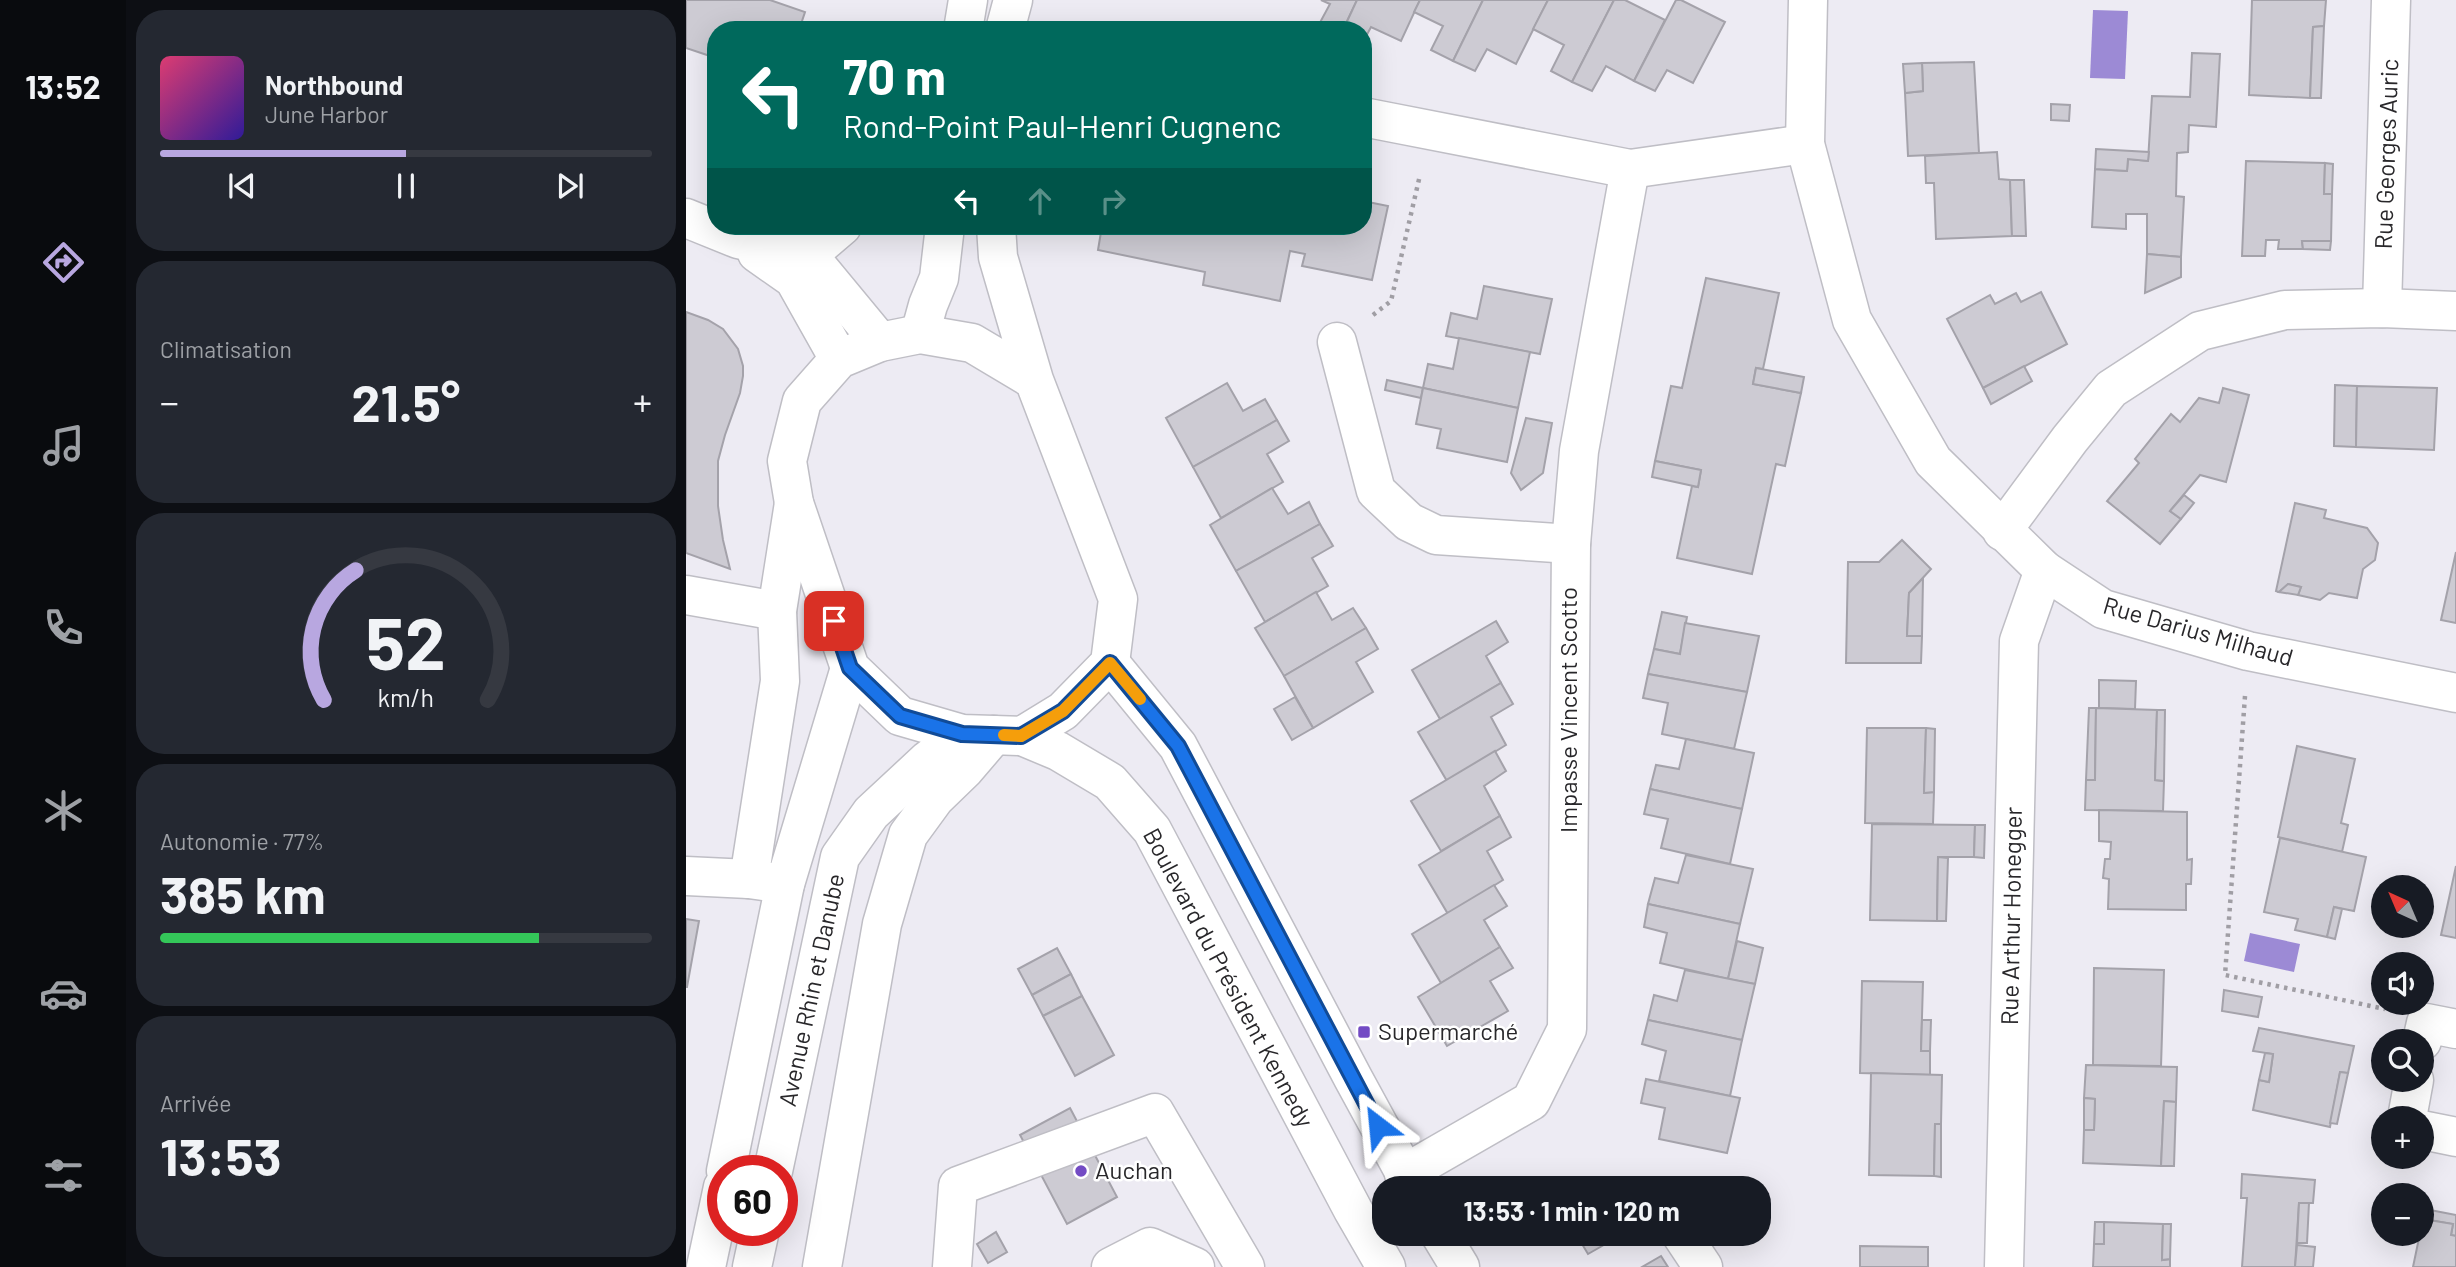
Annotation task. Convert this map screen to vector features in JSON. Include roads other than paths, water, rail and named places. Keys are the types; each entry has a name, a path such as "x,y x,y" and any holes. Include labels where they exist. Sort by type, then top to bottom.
{"street":[{"path":"964,21 968,0"},
{"path":"1007,21 1013,0"},
{"name":"Rue Darius Milhaud","path":"1808,0 1805,144 1852,320 1933,461 2044,570 2103,609 2248,651 2456,693"},
{"name":"Rue Georges Auric","path":"2382,308 2391,0"},
{"path":"1372,119 1630,169 1805,144"},
{"name":"Impasse Vincent Scotto","path":"1417,1176 1531,1101 1567,1029 1570,544 1579,451 1630,169"},
{"path":"686,218 707,226"},
{"path":"728,235 808,255 880,342"},
{"path":"808,255 831,235"},
{"path":"920,334 939,278 944,235"},
{"path":"822,1267 882,924 908,835 935,798 965,769 992,735 1063,711 1110,663 1118,599 1034,380 998,257 997,235"},
{"path":"738,239 794,279 839,359"},
{"path":"2002,531 2070,439 2111,390 2200,331 2285,310 2382,308 2456,311"},
{"path":"850,668 794,503 788,461 802,401 839,359 880,342 920,334 972,342 1034,380"},
{"path":"1337,342 1376,491 1409,522 1436,536 1570,544"},
{"name":"Avenue Rhin et Danube","path":"728,1155 767,881 780,681 777,611 794,503"},
{"name":"Rue Arthur Honegger","path":"2004,1267 2019,641 2044,570"},
{"path":"686,595 777,611"},
{"path":"1110,663 1178,746 1406,1176"},
{"name":"Avenue Rhin et Danube","path":"767,881 850,668"},
{"name":"Boulevard du Président Kennedy","path":"850,668 900,716 1058,751 1110,782 1152,830 1353,1210 1386,1267"},
{"name":"Avenue Rhin et Danube","path":"776,1155 840,857 871,813 928,760 992,735"},
{"path":"686,876 767,881"},
{"path":"952,1267 958,1186 1156,1114 1245,1267"},
{"path":"2434,1132 2456,1137"},
{"path":"706,1267 710,1246"},
{"path":"752,1267 757,1246"},
{"path":"1447,1246 1460,1267"},
{"path":"1689,1246 1703,1267"},
{"path":"1111,1267 1150,1247 1195,1267"}],"place":[{"name":"Supermarché","path":"1364,1032"},
{"name":"Auchan","path":"1081,1171"}]}
